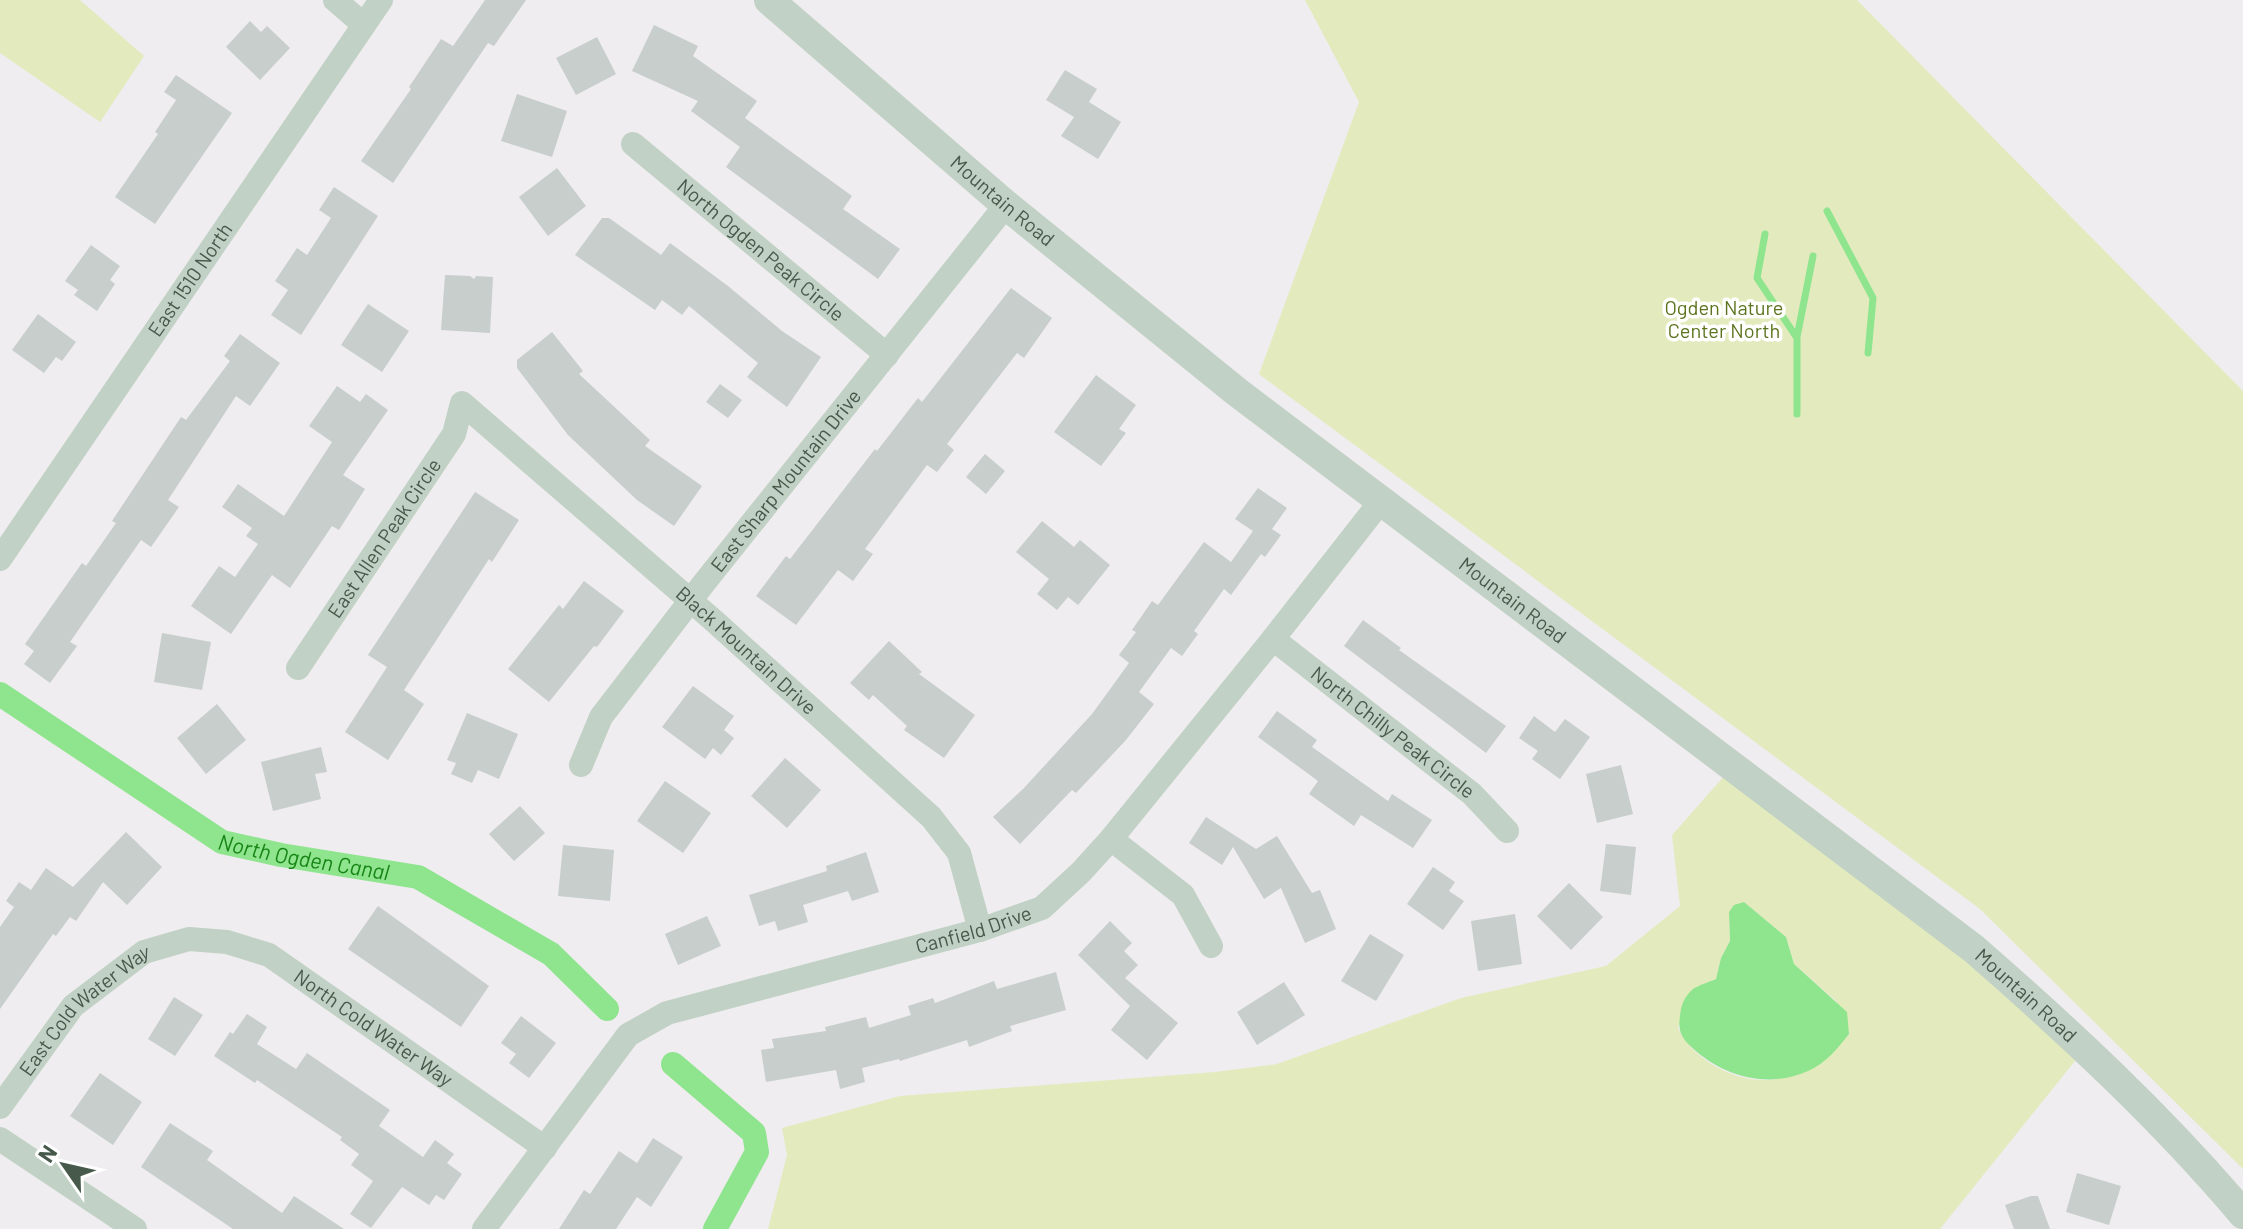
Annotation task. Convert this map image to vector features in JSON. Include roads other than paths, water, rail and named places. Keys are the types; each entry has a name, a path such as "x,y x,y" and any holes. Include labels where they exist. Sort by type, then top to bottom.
{"street":[{"path":"335,0 364,25"},
{"name":"East 1510 North","path":"4,545 381,0"},
{"name":"Mountain Road","path":"769,0 1006,205 1237,392 1974,949 2071,1034 2148,1109 2243,1214"},
{"name":"North Ogden Peak Circle","path":"633,144 887,355"},
{"name":"East Sharp Mountain Drive","path":"581,765 601,717 1006,205"},
{"name":"Black Mountain Drive","path":"462,403 931,817 959,853 980,930"},
{"name":"East Allen Peak Circle","path":"298,668 454,434 462,403"},
{"name":"Canfield Drive","path":"484,1229 628,1035 667,1013 980,930 1042,908 1111,839 1381,501"},
{"name":"North Chilly Peak Circle","path":"1273,639 1472,794 1507,831"},
{"path":"1111,839 1183,895 1211,946"},
{"name":"North Cold Water Way","path":"189,939 227,942 269,955 545,1148"},
{"name":"East Cold Water Way","path":"0,1107 73,1006 144,952 189,939"},
{"path":"0,1139 135,1229"}],"waterway":[{"path":"1827,211 1873,298 1868,353"},
{"path":"1765,234 1757,278 1797,338 1797,414"},
{"path":"1797,337 1813,256"},
{"name":"North Ogden Canal","path":"0,694 222,842 281,855 418,877 551,954 607,1009"},
{"name":"North Ogden Canal","path":"673,1064 754,1133 757,1152 715,1229"}],"park label":[{"name":"Ogden Nature Center North","path":"1724,320"}]}
